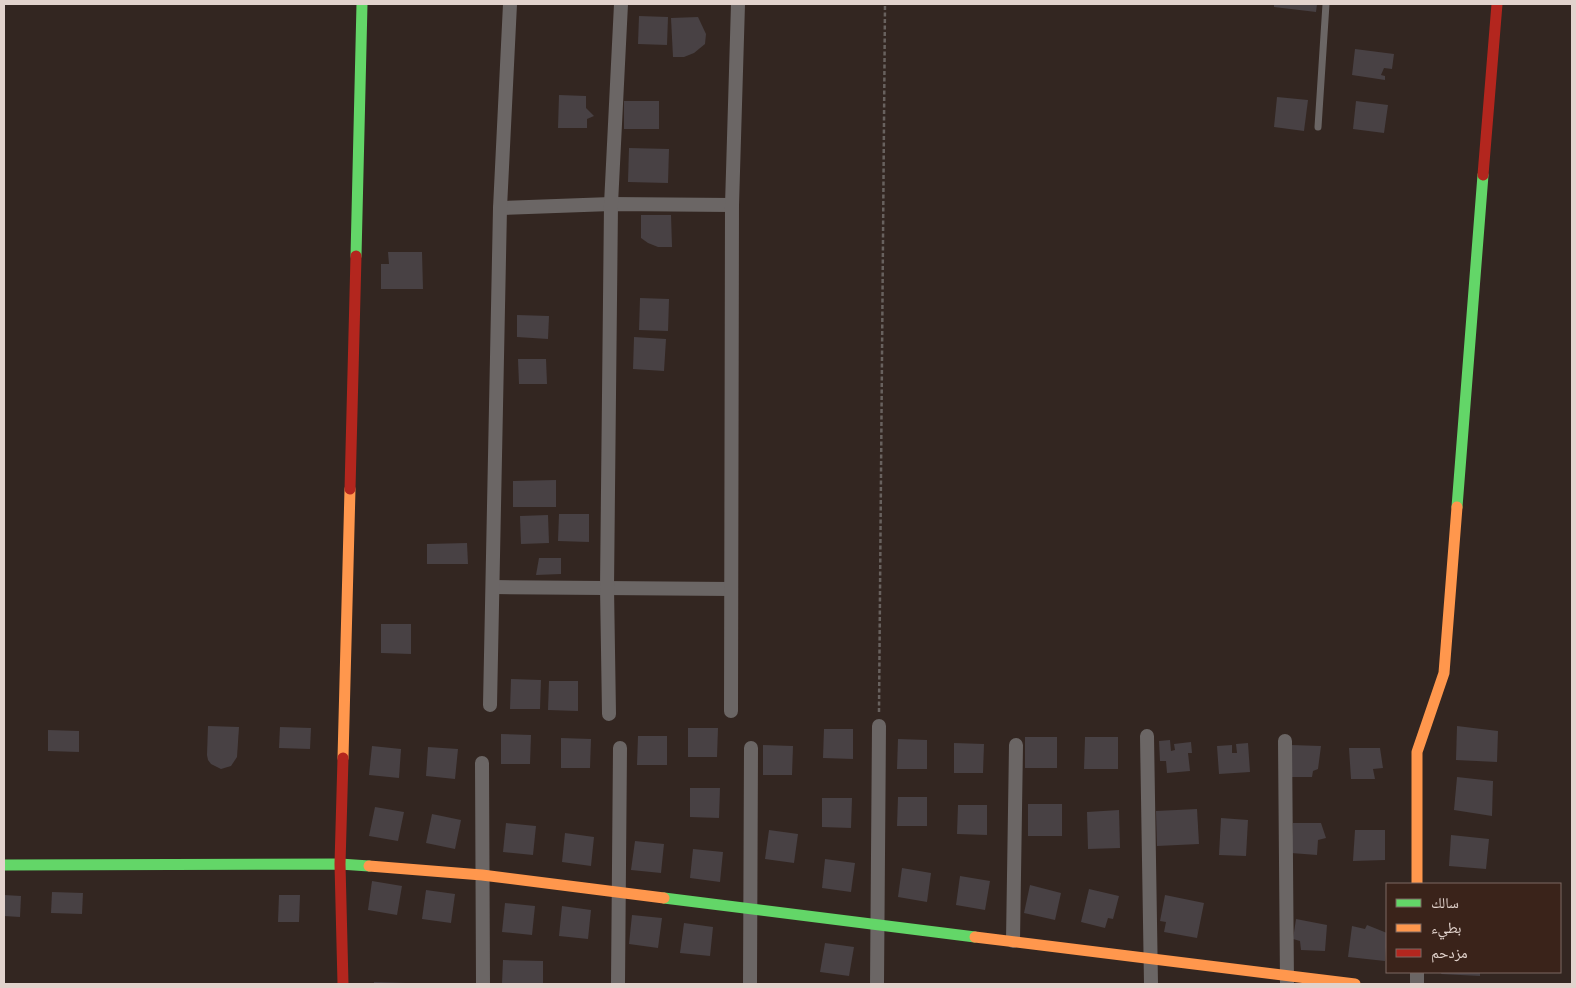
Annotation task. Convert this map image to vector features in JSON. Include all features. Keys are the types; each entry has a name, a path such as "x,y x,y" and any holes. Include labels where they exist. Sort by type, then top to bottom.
{"street":[{"path":"343,984 340,864 362,4"},
{"path":"490,705 500,208 510,4"},
{"path":"608,714 607,587 611,204 622,4"},
{"path":"731,711 732,205 738,4"},
{"path":"1417,883 1417,752 1444,673 1497,4"},
{"path":"500,208 611,204 732,205"},
{"path":"492,587 731,589"},
{"path":"877,984 879,726"},
{"path":"1147,736 1151,984"},
{"path":"1285,741 1287,980"},
{"path":"1013,941 1016,745"},
{"path":"618,984 620,748"},
{"path":"750,984 751,748"},
{"path":"482,762 483,984"},
{"path":"4,865 340,864 482,875 1151,958 1287,980 1355,984"}],"lane":[{"path":"1318,127 1326,4"}],"path":[{"path":"879,726 885,4"}],"building":[{"path":"1274,4 1317,4 1316,12 1274,7"},
{"path":"639,16 668,17 667,45 638,44"},
{"path":"698,17 706,34 705,44 694,53 684,57 673,57 671,18"},
{"path":"1355,49 1394,54 1392,69 1384,68 1381,75 1385,76 1385,80 1352,75"},
{"path":"559,95 586,96 586,108 594,116 587,119 587,128 558,128"},
{"path":"1277,97 1308,100 1304,131 1274,127"},
{"path":"624,101 659,101 659,129 624,129"},
{"path":"1356,101 1388,105 1384,133 1353,129"},
{"path":"629,148 669,149 668,183 628,182"},
{"path":"641,215 671,215 672,247 658,247 641,238"},
{"path":"388,252 422,252 423,289 381,289 381,264 389,264"},
{"path":"640,298 669,299 668,331 639,330"},
{"path":"517,315 549,316 548,339 517,337"},
{"path":"634,337 666,339 664,371 633,369"},
{"path":"518,359 546,359 547,384 519,384"},
{"path":"556,480 556,507 513,507 513,481"},
{"path":"559,514 589,514 589,542 558,541"},
{"path":"548,515 549,543 521,544 520,516"},
{"path":"467,543 468,564 427,564 427,544"},
{"path":"539,558 561,558 561,574 536,575"},
{"path":"381,624 411,624 411,654 381,653"},
{"path":"511,679 541,680 540,709 510,709"},
{"path":"549,681 578,681 578,711 548,710"},
{"path":"208,726 239,727 237,757 231,766 221,769 211,764 208,760"},
{"path":"1457,726 1498,731 1497,762 1456,760"},
{"path":"280,727 311,728 310,749 279,748"},
{"path":"688,728 718,728 717,757 688,757"},
{"path":"824,729 853,729 853,759 823,758"},
{"path":"48,730 79,731 79,752 48,751"},
{"path":"501,734 531,735 530,764 501,764"},
{"path":"638,736 667,736 667,765 637,765"},
{"path":"1025,737 1057,737 1057,768 1025,768"},
{"path":"1085,737 1118,737 1118,769 1084,769"},
{"path":"561,738 591,739 590,768 561,768"},
{"path":"898,739 927,740 927,769 897,769"},
{"path":"1170,740 1171,751 1175,750 1174,744 1191,742 1192,753 1188,753 1190,771 1167,773 1166,761 1160,761 1159,741"},
{"path":"954,743 984,744 983,773 954,773"},
{"path":"1248,743 1250,772 1219,774 1217,746 1232,745 1232,753 1237,753 1236,744"},
{"path":"763,745 793,746 792,775 763,775"},
{"path":"1291,745 1321,746 1318,769 1313,771 1312,777 1289,777"},
{"path":"372,746 401,749 399,778 369,775"},
{"path":"428,747 458,749 455,779 426,776"},
{"path":"1349,748 1380,748 1383,768 1373,769 1375,779 1351,779"},
{"path":"1457,777 1493,781 1492,816 1454,810"},
{"path":"690,788 720,788 719,818 690,817"},
{"path":"898,797 927,797 927,826 897,826"},
{"path":"822,798 852,798 851,828 822,827"},
{"path":"1028,804 1062,804 1062,836 1028,836"},
{"path":"958,805 987,805 987,835 957,834"},
{"path":"375,807 404,812 398,841 369,836"},
{"path":"1197,809 1199,844 1157,846 1156,811"},
{"path":"1119,810 1120,848 1088,849 1087,812"},
{"path":"432,814 461,820 455,849 426,843"},
{"path":"1221,818 1248,820 1246,856 1219,855"},
{"path":"506,823 536,826 533,855 503,852"},
{"path":"1293,823 1321,823 1326,838 1318,840 1317,855 1291,853"},
{"path":"769,830 798,834 794,863 765,859"},
{"path":"1355,830 1385,830 1385,860 1353,861"},
{"path":"565,833 594,837 591,866 562,862"},
{"path":"1451,835 1489,839 1486,869 1449,866"},
{"path":"635,841 664,844 661,873 631,870"},
{"path":"693,849 723,852 720,882 690,878"},
{"path":"825,859 855,863 851,892 822,888"},
{"path":"902,868 931,873 927,902 898,897"},
{"path":"960,876 990,881 985,910 956,905"},
{"path":"372,881 402,886 397,915 368,910"},
{"path":"1030,885 1061,893 1055,920 1024,913"},
{"path":"1089,889 1119,896 1113,919 1108,918 1105,928 1081,922"},
{"path":"426,890 455,894 451,923 422,919"},
{"path":"52,892 83,893 82,914 51,913"},
{"path":"4,895 21,896 20,917 4,916"},
{"path":"279,895 300,895 299,922 278,922"},
{"path":"1165,895 1204,903 1197,938 1164,932 1166,922 1160,921"},
{"path":"505,903 535,906 532,935 502,932"},
{"path":"562,906 591,910 588,939 559,936"},
{"path":"632,915 662,918 658,948 629,944"},
{"path":"1296,919 1327,925 1325,951 1301,950 1300,941 1293,939"},
{"path":"684,923 713,927 710,956 680,953"},
{"path":"1367,925 1386,933 1385,961 1348,957 1352,926 1365,929"},
{"path":"825,943 854,947 849,976 820,972"},
{"path":"503,960 543,961 543,984 502,984"},
{"path":"1480,973 1480,976 1441,974"},
{"path":"374,982 406,983 406,984 374,984"}],"traffic: fast":[{"path":"356,256 362,4"},
{"path":"1457,507 1483,175"},
{"path":"4,865 340,864 369,866"},
{"path":"664,898 975,937"}],"traffic: slow":[{"path":"343,758 350,489"},
{"path":"1417,883 1417,752 1444,673 1457,507"},
{"path":"369,866 482,875 664,898"},
{"path":"975,937 1355,984"}],"traffic: jam":[{"path":"1483,175 1497,4"},
{"path":"350,489 356,256"},
{"path":"343,758 340,864 343,984"}]}
